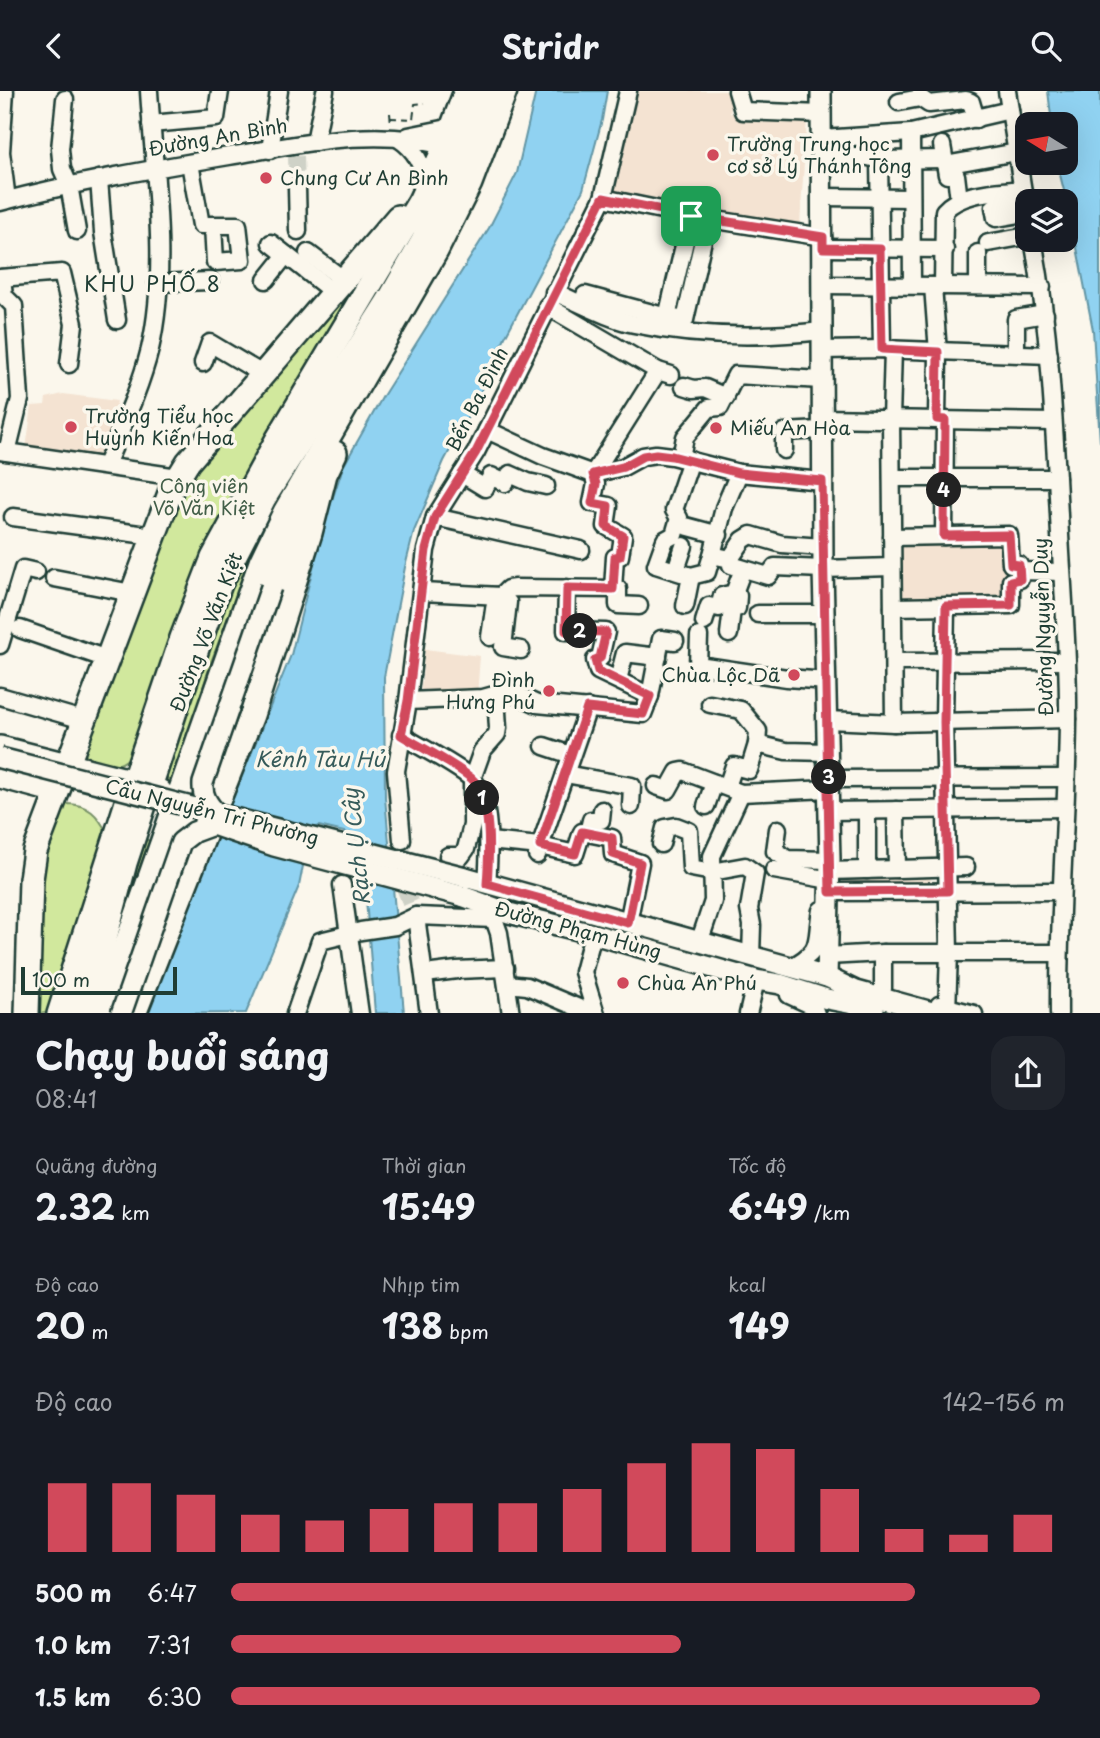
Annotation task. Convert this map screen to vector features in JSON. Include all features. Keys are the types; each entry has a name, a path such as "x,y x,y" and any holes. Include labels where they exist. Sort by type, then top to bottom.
{"highway":[{"name":"Đường Võ Văn Kiệt","path":"134,1013 252,715 310,533 325,474 354,416 447,259 467,146 466,91"},
{"name":"Đường Võ Văn Kiệt","path":"102,1013 261,562 285,512 436,251 483,91"},
{"name":"Đường Võ Văn Kiệt","path":"59,1013 142,783 220,584 290,455 405,273 434,219 467,146 505,91"},
{"name":"Đường Võ Văn Kiệt","path":"27,1013 32,864 83,720 178,477 398,217 424,194 515,91"},
{"name":"Đường Võ Văn Kiệt","path":"82,1013 99,964 142,783 182,638 219,545 276,442 424,194"},
{"path":"354,416 369,364"}],"main road":[{"path":"821,91 822,569 835,978"},
{"path":"121,1013 181,842 215,819 202,791 208,770 271,587 311,496 325,474"},
{"path":"0,746 161,790 176,807 192,839 193,864"},
{"path":"29,786 39,755"},
{"name":"Cầu Nguyễn Tri Phương","path":"0,758 215,819 274,846 464,886"},
{"name":"Cầu Nguyễn Tri Phương","path":"0,769 215,819"},
{"path":"0,778 56,793"},
{"name":"Đường Phạm Hùng","path":"464,886 487,884 751,956 785,976 823,1009 858,1006"},
{"name":"Đường Phạm Hùng","path":"464,886 492,912 509,913 593,933 756,980 785,976 835,978 858,1006"},
{"path":"858,1006 945,1011"},
{"path":"858,1006 899,1013"}],"street":[{"path":"4,201 1,152 5,91"},
{"path":"106,465 131,406 150,349 157,283 158,239 149,91"},
{"path":"151,124 216,118 220,91"},
{"path":"270,150 279,91"},
{"path":"315,142 325,91"},
{"name":"Bến Ba Đình","path":"402,840 396,771 408,701 426,550 435,517 476,452 550,299 603,198 628,91"},
{"path":"737,91 743,111 822,114"},
{"path":"1007,91 1015,140"},
{"path":"899,102 920,94 929,104 966,100 971,102 976,118"},
{"path":"65,99 60,149 62,169 69,185 77,231"},
{"path":"822,148 911,133 1010,110"},
{"path":"911,133 912,285"},
{"path":"399,139 421,162 424,194"},
{"name":"Đường An Bình","path":"4,201 153,169 270,150 295,150 315,142 399,139 467,146"},
{"path":"822,148 879,160 1015,152"},
{"path":"943,157 947,175 956,175 959,200"},
{"path":"879,160 881,286 888,349 891,419 894,723"},
{"path":"190,163 201,225 213,225"},
{"path":"99,179 103,232 117,320"},
{"path":"297,187 298,231"},
{"path":"823,197 911,198"},
{"path":"603,198 823,243 880,249 945,249"},
{"path":"944,536 938,286 945,249 944,211 951,203 959,200 1015,204"},
{"path":"667,317 674,286 699,217"},
{"path":"584,295 685,320 692,290 699,217"},
{"path":"978,286 983,248 1015,239"},
{"path":"271,243 286,255 339,286"},
{"name":"Đường Nguyễn Duy","path":"1035,252 1049,355 1067,661 1068,719 1059,1013"},
{"path":"308,253 339,286"},
{"path":"265,280 286,255"},
{"path":"69,364 74,324 62,273 1,278 4,296 14,306 20,398 4,452 178,477"},
{"path":"157,283 210,281"},
{"path":"823,285 1042,287"},
{"path":"674,286 692,290"},
{"path":"550,299 632,324 708,334 779,336 888,349 1049,355"},
{"path":"550,299 671,377 694,389 705,389 726,397"},
{"path":"1016,353 1016,319 1045,314"},
{"path":"203,363 210,343 264,375"},
{"path":"739,473 724,509 707,572 683,573 656,565 665,540 674,535 678,523 679,518 674,510 686,459 685,437 709,408 720,407 736,375 821,380"},
{"path":"593,474 671,377"},
{"path":"784,450 784,432 821,424 891,419 1053,422"},
{"path":"486,430 593,474 623,467 643,456 656,454 739,473 822,481"},
{"path":"520,478 533,450"},
{"path":"461,474 485,488 491,476 505,482 510,474 545,486 555,460"},
{"path":"593,474 596,484 592,503 608,506 606,526 623,536 620,556 615,557 613,589"},
{"path":"892,478 1057,478"},
{"path":"13,517 154,535"},
{"path":"435,517 581,550"},
{"path":"678,523 719,535"},
{"path":"734,593 743,540 751,535 782,544 822,547"},
{"path":"892,537 1009,535 1011,564 1019,565 1020,579 1011,581 1011,605 893,607"},
{"path":"684,546 685,606"},
{"path":"712,555 768,576 775,566 822,569 892,567"},
{"path":"0,645 23,569 36,572"},
{"path":"1019,571 1062,572"},
{"path":"54,578 132,593"},
{"path":"567,588 566,631 606,632 600,658 595,660 598,671 650,696"},
{"path":"491,637 498,596 508,589 618,589 618,605 639,606"},
{"path":"422,592 498,596 508,602 503,647 521,650"},
{"path":"734,593 722,596 719,608 709,606 701,629 698,665 827,681"},
{"path":"729,634 732,609 737,608 738,596 734,593"},
{"path":"945,1011 949,952 944,722 946,606"},
{"path":"758,614 824,614"},
{"path":"20,629 107,659"},
{"path":"408,701 483,698 508,691 537,704 643,714 650,696 661,639 675,641"},
{"path":"618,680 625,653 658,657"},
{"path":"894,662 1067,661"},
{"path":"448,856 461,856 466,849 472,825 472,779 482,751 497,734 496,695"},
{"path":"0,696 83,720"},
{"path":"699,943 713,901 712,856 727,787 734,766 749,770 758,731 741,710 710,704"},
{"path":"538,851 587,708"},
{"path":"828,720 894,723 1068,719"},
{"path":"401,735 472,779 485,806 489,841 487,884"},
{"path":"757,744 786,751 828,752"},
{"path":"544,746 571,755"},
{"path":"656,786 668,790 678,772 683,771 727,787 1066,778"},
{"path":"565,773 632,786 631,807"},
{"path":"706,806 727,787"},
{"path":"830,811 1065,808"},
{"path":"588,833 592,820 601,820 602,810"},
{"path":"896,810 897,869"},
{"path":"867,811 867,870"},
{"path":"661,844 665,828 676,826 690,831 691,868 712,872 745,866 755,873 749,909 752,925 751,956"},
{"path":"778,829 775,851 830,881 867,870 966,867"},
{"path":"489,841 538,851 575,854 582,832 612,838 613,854 640,863 628,923"},
{"path":"774,870 830,881 948,891 1061,891"},
{"path":"785,976 816,949 822,905 830,881"},
{"path":"342,885 356,932 360,1013"},
{"path":"295,1013 320,941 395,926 416,916 492,912 499,933 511,1013"},
{"path":"416,916 429,1013"},
{"path":"593,933 583,972 595,1013"},
{"path":"883,953 883,989"},
{"path":"835,955 1059,953"},
{"path":"425,974 457,970 506,976 595,1013"},
{"name":"Đường Phạm Hùng","path":"835,978 883,989 945,1011 974,1013"},
{"path":"748,1013 756,980"}],"path":[{"path":"390,118 413,119 415,104 425,103"}],"shaded area":[{"name":"Trường Trung học cơ sở Lý Thánh Tông","path":"637,91 730,91 733,94 730,113 807,117 800,225 615,191 634,94"},
{"name":"Trường Tiểu học Huỳnh Kiến Hoa","path":"63,394 117,401 108,452 104,459 26,448 32,406 45,405 46,398"},
{"path":"1006,542 1007,602 899,604 898,544"},
{"path":"425,649 480,656 477,696 420,698"},
{"path":"930,871 931,890 843,889 843,872"}],"green space":[{"name":"Công viên Võ Văn Kiệt","path":"396,231 272,429 204,548 131,756 114,766 96,762 84,754 83,744 182,483"},
{"path":"321,428 267,523 243,579 211,662 174,781 162,777 218,616 253,533"},
{"path":"67,804 87,808 107,833 48,1013 33,1013 41,871 59,809"},
{"path":"141,838 150,841 116,946 122,895"}],"water":[{"name":"Kênh Tàu Hủ","path":"536,91 607,91 583,190 505,337 477,400 444,461 414,531 405,567 384,677 385,797 404,1013 375,1013 361,836 319,826 310,831 299,886 246,1013 146,1013 291,655 324,524 343,467 383,396 489,228 517,173"},
{"path":"1048,91 1100,91 1100,442 1093,330 1078,252 1078,189 1064,189 1060,175 1078,175 1078,112 1051,112"}],"tunnel":[{"path":"296,156 297,187"},
{"path":"402,840 405,890 416,916"}],"place":[{"name":"Trường Trung học cơ sở Lý Thánh Tông","path":"713,155"},
{"name":"Chung Cư An Bình","path":"266,178"},
{"name":"Trường Tiểu học Huỳnh Kiến Hoa","path":"71,427"},
{"name":"Miếu An Hòa","path":"716,428"},
{"name":"Chùa Lộc Dã","path":"794,675"},
{"name":"Đình Hưng Phú","path":"549,691"},
{"name":"Chùa An Phú","path":"623,983"}],"district":[{"name":"KHU PHỐ 8","path":"153,285"}],"route":[{"path":"603,198 691,216 823,237 823,248 880,249 882,349 938,352 937,419 945,420 944,536 1009,535 1011,564 1019,565 1020,579 1011,581 1011,605 946,606 944,722 948,891 830,892 822,481 739,473 656,454 643,456 623,467 593,474 596,484 592,503 608,506 606,526 623,536 620,556 615,557 613,589 567,588 566,631 606,632 600,658 595,660 598,671 650,696 643,714 587,708 540,846 575,854 582,832 612,838 613,854 640,863 628,923 487,884 489,841 481,793 472,779 401,735 408,701 426,550 435,517 476,452 603,198"}],"water label":[{"name":"Rạch Ụ Cây","path":"357,847"}]}
